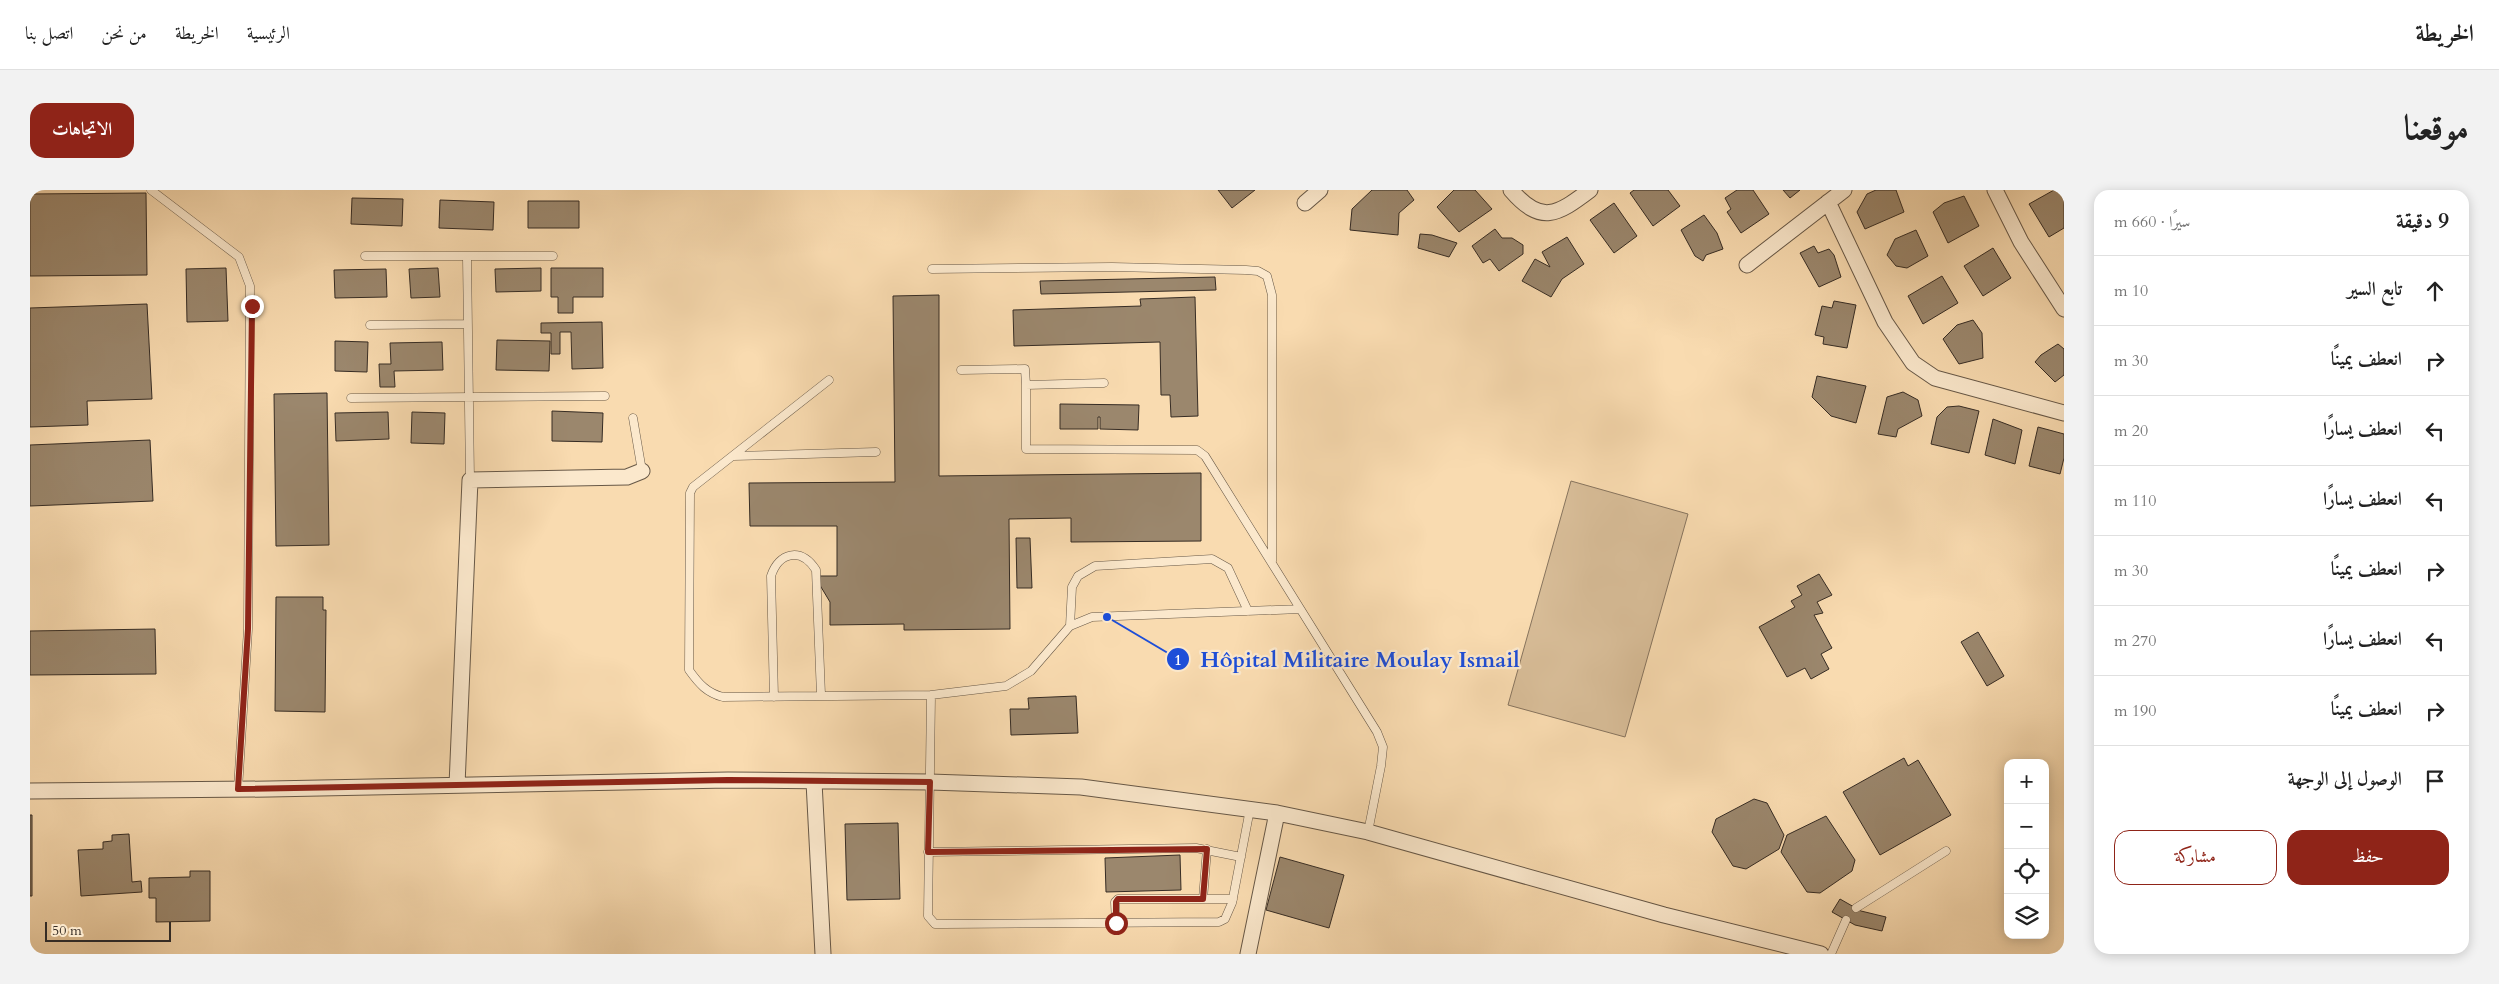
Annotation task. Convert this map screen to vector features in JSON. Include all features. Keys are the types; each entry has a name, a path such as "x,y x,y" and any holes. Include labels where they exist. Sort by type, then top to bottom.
{"street":[{"path":"1305,203 1320,190"},
{"path":"1511,190 1532,210 1546,214 1560,210 1590,190"},
{"path":"1747,265 1844,190"},
{"path":"1995,190 2021,242 2064,309"},
{"path":"1828,202 1885,322 1913,363 1935,378 2064,413"},
{"path":"457,785 470,480 627,477 642,472"},
{"path":"30,791 728,780 930,782 1081,787 1276,813 1368,832 1664,915 1821,954"},
{"path":"814,782 823,954"},
{"path":"1248,954 1276,813"}],"lane":[{"path":"151,190 239,257 250,286 248,629 238,789"},
{"path":"365,256 553,256"},
{"path":"467,257 470,480"},
{"path":"932,269 1112,267 1246,270 1258,271 1267,276 1272,295 1272,561"},
{"path":"370,325 467,324"},
{"path":"961,370 1025,369 1026,449 1197,450 1206,456 1377,732 1383,747 1368,832"},
{"path":"829,380 694,487 690,493 689,670 702,687 711,694 740,698 821,695 931,695 1006,686 1031,671 1070,626 1092,617 1300,609"},
{"path":"1026,385 1104,383"},
{"path":"352,398 605,396"},
{"path":"633,418 642,472"},
{"path":"734,456 876,452"},
{"path":"774,696 771,576 775,564 787,556 799,555 809,559 816,570 821,695"},
{"path":"1070,626 1072,587 1078,576 1095,566 1212,560 1228,568 1248,611"},
{"path":"931,695 928,916 935,924 1219,922 1225,919 1233,899 1250,809"},
{"path":"928,852 1207,849 1217,854 1241,857"},
{"path":"1203,899 1207,849"},
{"path":"1856,908 1946,851"},
{"path":"1116,923 1116,902 1118,899 1233,899"},
{"path":"1831,954 1846,920"}],"shaded area":[{"path":"1571,481 1688,514 1625,737 1508,705"}],"building":[{"path":"1218,190 1255,190 1232,208"},
{"path":"1372,190 1407,190 1414,200 1399,213 1398,235 1350,230 1352,209"},
{"path":"1454,190 1475,190 1492,209 1459,232 1437,207"},
{"path":"1634,190 1668,190 1680,206 1653,226 1630,193"},
{"path":"1737,190 1753,190 1769,214 1741,233 1727,212 1731,209 1725,198"},
{"path":"1783,190 1800,190 1790,198"},
{"path":"1876,190 1896,190 1904,212 1865,229 1857,212 1867,194"},
{"path":"2054,190 2060,190 2064,197 2064,228 2049,237 2029,204"},
{"path":"146,193 147,275 30,276 30,194"},
{"path":"1964,196 1979,226 1948,243 1933,212 1944,203"},
{"path":"352,198 403,199 402,226 351,224"},
{"path":"440,200 494,202 493,230 439,228"},
{"path":"528,201 579,201 579,228 528,228"},
{"path":"1614,203 1637,236 1614,253 1590,220"},
{"path":"1704,215 1717,233 1723,249 1706,255 1703,261 1695,256 1681,230"},
{"path":"1495,229 1502,238 1512,238 1523,245 1523,254 1499,271 1490,259 1483,263 1472,246"},
{"path":"1916,230 1928,256 1907,268 1896,266 1887,255 1895,239"},
{"path":"1420,234 1432,235 1457,243 1449,257 1418,248"},
{"path":"1567,237 1584,264 1562,279 1551,297 1522,281 1535,259 1550,267 1542,252"},
{"path":"1814,246 1818,253 1829,249 1834,255 1841,277 1819,287 1800,253"},
{"path":"1993,248 2011,278 1983,296 1964,266"},
{"path":"226,268 228,321 187,322 186,269"},
{"path":"438,268 440,297 411,298 409,269"},
{"path":"541,268 541,291 496,292 495,269"},
{"path":"551,268 603,268 603,297 573,297 573,313 558,313 558,297 551,297"},
{"path":"386,269 387,297 335,298 334,270"},
{"path":"1942,276 1958,303 1923,324 1908,296"},
{"path":"1215,277 1216,290 1041,294 1040,281"},
{"path":"939,295 939,476 1201,473 1201,541 1071,542 1071,518 1009,519 1010,629 904,630 904,624 830,625 830,602 818,582 818,576 837,576 837,526 750,526 749,483 895,482 893,296"},
{"path":"1195,297 1198,416 1171,417 1170,395 1161,395 1160,342 1014,346 1013,310 1141,306 1140,299"},
{"path":"1834,301 1856,305 1847,348 1823,344 1824,337 1815,335 1822,306 1832,308"},
{"path":"147,304 152,399 87,401 88,425 30,427 30,308"},
{"path":"1973,320 1982,333 1983,358 1959,364 1943,339 1957,325"},
{"path":"602,322 603,368 572,369 571,332 560,332 560,354 551,354 551,333 541,333 541,323"},
{"path":"497,340 550,341 549,371 496,370"},
{"path":"335,341 368,342 367,372 335,371"},
{"path":"442,342 443,370 394,371 395,387 380,387 379,364 391,364 390,343"},
{"path":"2058,344 2064,349 2064,375 2055,382 2035,362 2041,355"},
{"path":"1817,376 1866,386 1856,423 1831,416 1812,397"},
{"path":"1903,392 1918,400 1922,416 1898,429 1896,437 1878,434 1887,397"},
{"path":"327,393 329,545 276,546 274,394"},
{"path":"1060,404 1139,405 1138,430 1100,429 1100,417 1098,417 1098,429 1060,429"},
{"path":"1959,406 1979,411 1969,453 1931,444 1937,417 1947,407"},
{"path":"552,411 603,413 602,442 552,441"},
{"path":"388,412 389,439 336,441 335,413"},
{"path":"412,412 445,413 444,444 411,443"},
{"path":"1993,419 2022,430 2015,464 1985,455"},
{"path":"2038,427 2064,434 2064,458 2060,474 2029,466"},
{"path":"150,440 153,501 30,506 30,445"},
{"path":"1016,538 1030,538 1032,588 1017,588"},
{"path":"1819,574 1832,595 1817,602 1823,613 1814,615 1832,648 1821,654 1829,669 1811,679 1805,668 1787,677 1759,627 1795,607 1791,601 1802,595 1797,586"},
{"path":"276,597 323,597 323,610 326,610 325,712 275,711"},
{"path":"155,629 156,674 30,675 30,631"},
{"path":"1978,632 2004,676 1987,686 1961,642"},
{"path":"1076,696 1078,733 1011,735 1010,709 1029,709 1028,698"},
{"path":"1904,758 1908,766 1918,760 1951,815 1880,855 1843,792"},
{"path":"1754,799 1767,803 1784,835 1779,849 1746,869 1733,866 1712,832 1716,819"},
{"path":"30,815 32,815 32,896 30,896"},
{"path":"1826,816 1855,860 1852,871 1820,893 1807,892 1781,852 1787,835"},
{"path":"898,823 900,899 847,900 845,824"},
{"path":"129,834 132,882 141,881 142,892 81,896 78,850 103,849 103,842 112,841 112,835"},
{"path":"1180,855 1181,890 1106,892 1105,858"},
{"path":"1280,857 1344,875 1329,928 1266,910"},
{"path":"190,871 210,871 210,921 156,922 156,898 149,898 149,878 190,877"},
{"path":"1840,899 1861,911 1886,917 1882,931 1855,925 1832,912"}],"place":[{"name":"Hôpital Militaire Moulay Ismail","path":"1107,617"}],"route":[{"path":"252,306 249,362 248,629 238,789 728,780 930,782 928,852 1207,849 1203,899 1118,899 1116,900 1116,923"}]}
